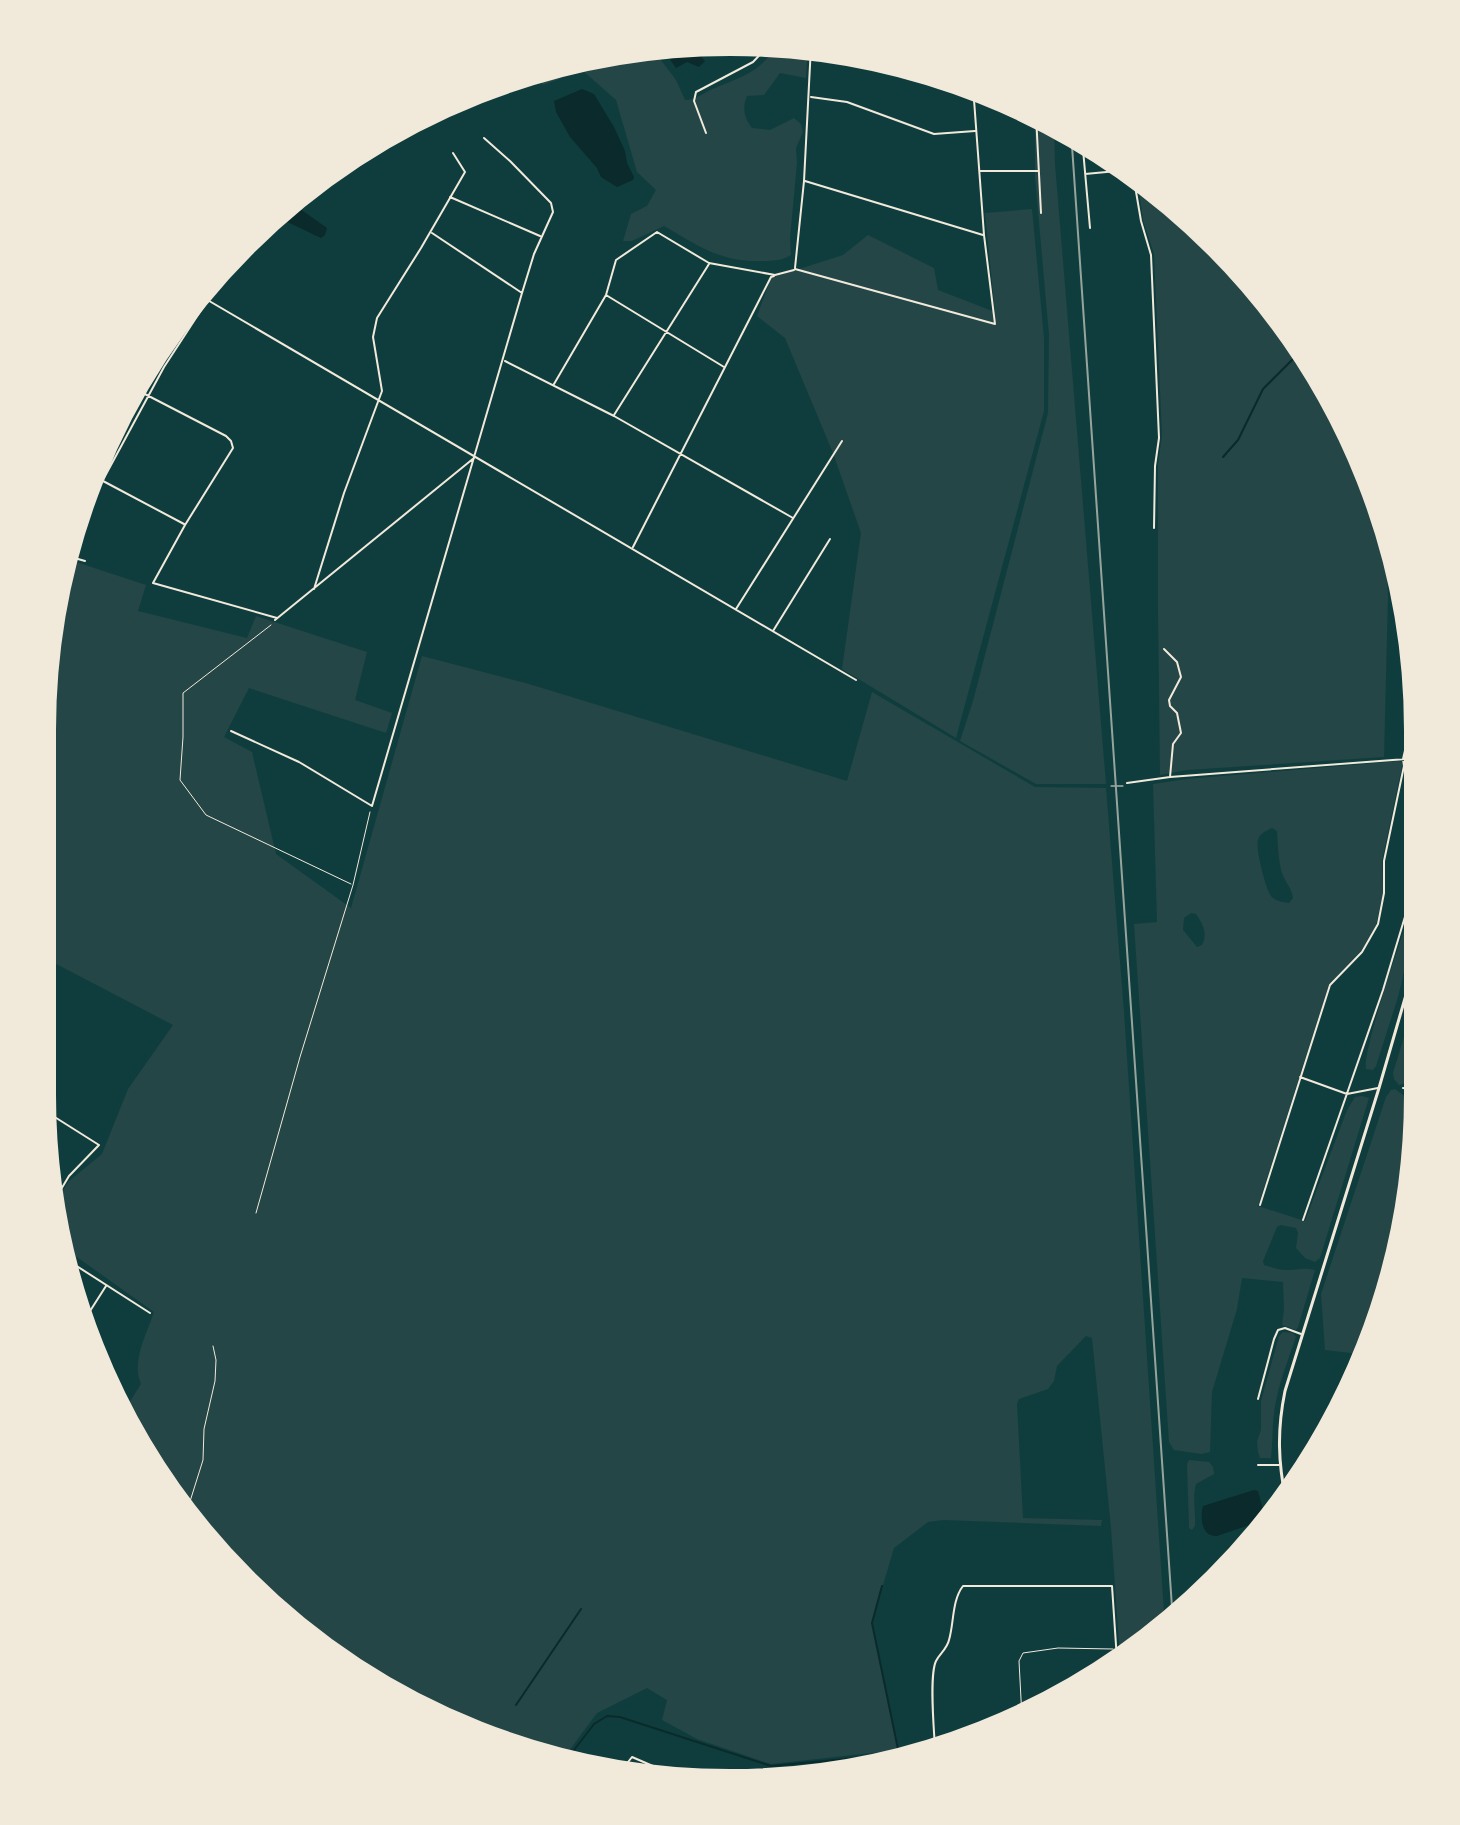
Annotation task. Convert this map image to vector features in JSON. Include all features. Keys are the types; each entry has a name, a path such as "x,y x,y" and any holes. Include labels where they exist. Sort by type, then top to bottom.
{"main road":[{"path":"1283,1483 1278,1430 1285,1391 1406,995"}],"street":[{"path":"706,133 694,101 696,92 753,62 760,55"},
{"path":"795,269 804,181 810,59"},
{"path":"809,96 847,102 934,134 976,131"},
{"path":"633,548 771,277 795,269 995,324 984,235 974,100"},
{"path":"1037,128 1041,213"},
{"path":"231,731 299,762 372,806 522,293 534,254 553,212 551,203 484,138"},
{"path":"314,589 344,493 382,391 373,337 377,318 465,172 453,153"},
{"path":"1083,154 1090,228"},
{"path":"979,171 1039,171"},
{"path":"1085,174 1111,172"},
{"path":"804,181 984,235"},
{"path":"1136,189 1151,255 1159,438 1155,466 1154,528"},
{"path":"449,197 542,237"},
{"path":"431,232 522,293"},
{"path":"554,384 606,295 616,260 657,232 709,263 775,275"},
{"path":"614,416 709,263"},
{"path":"606,295 725,367"},
{"path":"209,300 856,680"},
{"path":"99,489 164,367 205,305"},
{"path":"503,361 614,416 793,518"},
{"path":"144,393 226,436 233,448 153,583 276,619 474,457"},
{"path":"735,610 842,441"},
{"path":"103,481 185,525"},
{"path":"772,632 830,539"},
{"path":"76,558 85,561"},
{"path":"1164,649 1177,662 1181,677 1169,700 1177,713 1181,733 1173,744 1170,777"},
{"path":"1260,1205 1330,985 1362,952 1378,924 1384,893 1384,861 1406,746"},
{"path":"1127,783 1406,759"},
{"path":"1303,1220 1383,990 1406,913"},
{"path":"1300,1077 1347,1094 1379,1088"},
{"path":"54,1117 99,1145 69,1176 61,1189"},
{"path":"76,1265 150,1313"},
{"path":"90,1311 107,1285"},
{"path":"1258,1399 1278,1330 1285,1328 1302,1334"},
{"path":"1258,1465 1280,1465"},
{"path":"934,1739 936,1659 949,1643 963,1586 1112,1586 1116,1649"},
{"path":"628,1763 632,1757 654,1766"}],"lane":[{"path":"1021,1705 1019,1661 1023,1653 1058,1648 1116,1649"}],"path":[{"path":"276,619 270,627 183,693 180,780 206,815 353,885"},
{"path":"1111,786 1127,786 1127,783"},
{"path":"256,1213 353,885 372,806"},
{"path":"190,1501 203,1460 204,1429 215,1381 213,1346"}],"shaded area":[{"path":"699,55 705,61 699,67 687,62 676,68 668,57"},
{"path":"770,55 807,59 806,78 780,73 764,95 747,96 744,108 752,128 770,130 794,118 801,124 803,132 796,148 791,255 772,261 733,259 709,251 664,226 632,241 623,241 631,214 647,206 656,190 637,172 616,100 583,71 659,58 676,80 685,100 689,100 750,72"},
{"path":"565,75 559,79 543,85 541,81"},
{"path":"582,89 594,94 614,127 633,180 617,187 601,177 570,137 556,112 554,101"},
{"path":"1035,127 1054,138 1106,784 1036,784 960,741 1048,413 1049,335 1035,177"},
{"path":"1139,192 1176,222 1238,284 1292,354 1355,471 1387,571 1384,757 1187,770 1160,775 1158,465 1162,435 1154,254 1143,220"},
{"path":"300,209 327,228 321,238 285,221"},
{"path":"1032,209 1044,338 1044,411 956,738 842,669 861,533 833,453 785,338 757,316 771,278 843,255 868,235 934,268 938,290 995,312 985,213"},
{"path":"75,562 146,585 138,611 247,638 256,616 367,652 355,700 392,713 386,733 249,688 224,737 252,752 276,854 351,908 422,656 529,684 847,781 872,692 1035,787 1106,788 1164,1613 1119,1647 1092,1338 1086,1336 1057,1366 1054,1381 1048,1389 1019,1399 1017,1404 1023,1518 1102,1520 1101,1526 944,1520 928,1522 894,1548 872,1622 899,1749 771,1764 697,1739 662,1720 667,1700 647,1688 597,1713 569,1751 471,1720 392,1680 354,1657 284,1603 222,1541 194,1507 168,1471 129,1403 141,1384 139,1357 154,1312 73,1255 62,1193 69,1181 102,1154 128,1089 173,1025 54,963 55,686 67,598"},
{"path":"1402,763 1382,861 1383,893 1376,925 1361,951 1329,984 1258,1206 1305,1221 1347,1110 1355,1097 1369,1098 1320,1258 1315,1262 1305,1258 1296,1248 1296,1228 1281,1225 1277,1227 1263,1261 1264,1265 1280,1270 1315,1270 1296,1330 1282,1325 1283,1282 1242,1278 1237,1309 1212,1392 1210,1452 1201,1454 1174,1450 1169,1442 1134,924 1157,922 1153,784","holes":["1272,828 1277,831 1281,868 1293,898 1289,903 1271,896 1262,869 1258,840","1191,913 1196,914 1205,933 1202,945 1197,947 1183,930 1184,918"]},
{"path":"1406,925 1406,963 1398,997 1376,1066 1373,1070 1366,1069 1369,1043"},
{"path":"1406,1030 1406,1083 1399,1085 1393,1073"},
{"path":"1391,1090 1406,1096 1405,1139 1393,1227 1383,1270 1355,1354 1325,1350 1321,1294 1386,1097"},
{"path":"1283,1332 1293,1333 1296,1337 1277,1397 1271,1458 1260,1458 1257,1441 1261,1430 1261,1401 1279,1336"},
{"path":"1189,1460 1209,1462 1214,1474 1196,1484 1195,1526 1192,1530 1189,1528"},
{"path":"1254,1490 1258,1491 1263,1510 1252,1524 1217,1536 1205,1530 1203,1506"}],"waterway":[{"path":"1223,457 1238,440 1263,389 1294,358"},
{"path":"882,1586 872,1623 898,1750"},
{"path":"516,1705 581,1609"},
{"path":"572,1752 594,1724 607,1716 620,1717 771,1766 866,1757"}],"railway":[{"path":"1072,147 1172,1606"}]}
